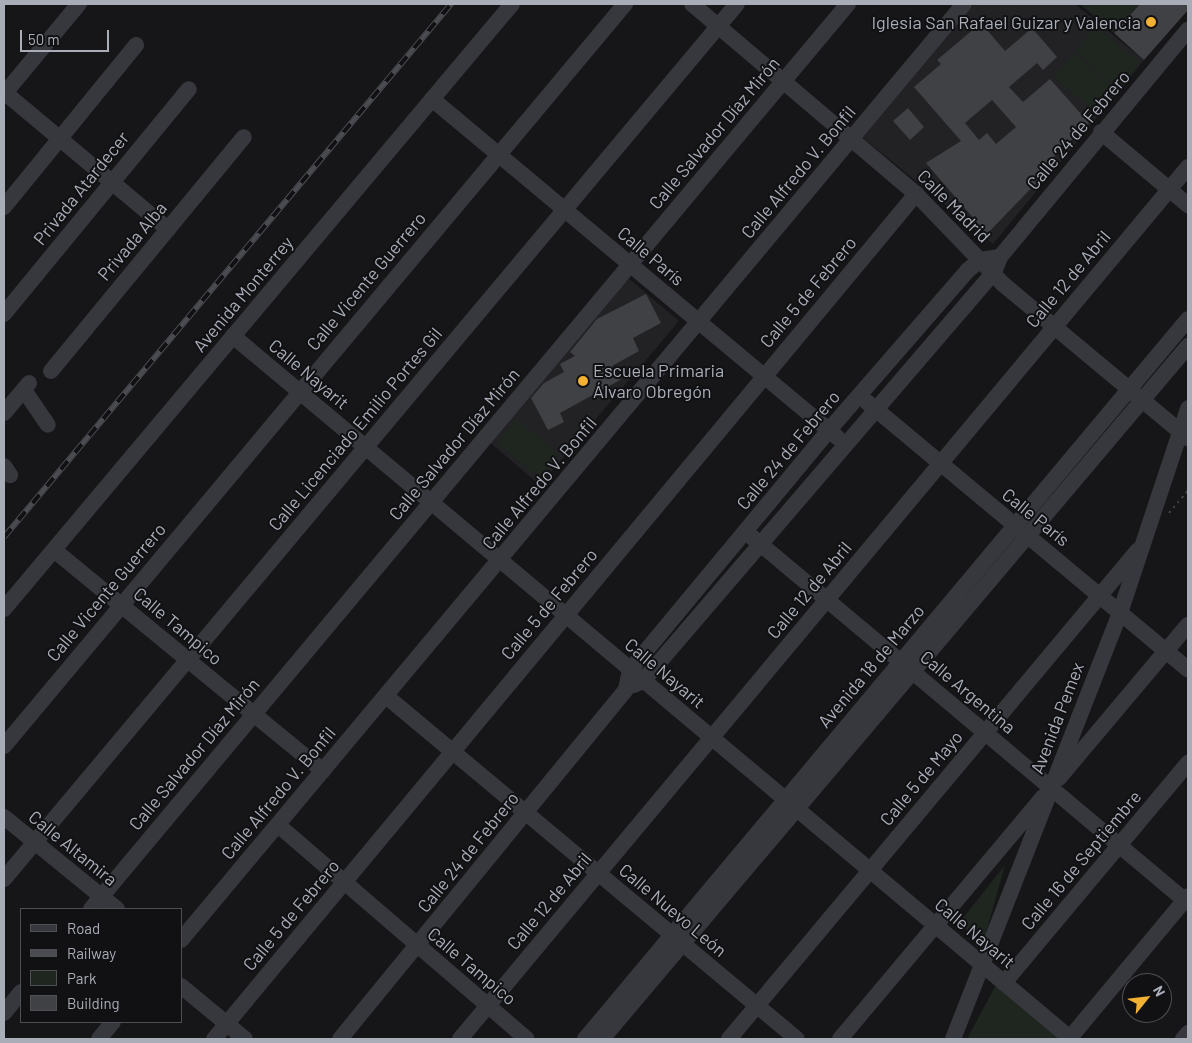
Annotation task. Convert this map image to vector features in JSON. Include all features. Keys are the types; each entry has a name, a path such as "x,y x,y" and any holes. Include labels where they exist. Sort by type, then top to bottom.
{"street":[{"path":"79,4 4,92 168,229"},
{"name":"Avenida Monterrey","path":"4,609 512,4"},
{"name":"Calle Vicente Guerrero","path":"4,746 625,4"},
{"name":"Calle Madrid","path":"692,4 916,194 980,260 1054,327 1185,435"},
{"name":"Calle Licenciado Emilio Portes Gil","path":"4,879 737,4"},
{"name":"Calle Salvador Díaz Mirón","path":"91,908 848,4"},
{"name":"Calle Alfredo V. Bonfil","path":"182,939 699,323 960,5"},
{"name":"Calle 24 de Febrero","path":"340,1039 637,676 759,544 874,408 994,272 1000,257 1101,132 1188,30"},
{"path":"4,207 136,45"},
{"name":"Privada Atardecer","path":"4,314 189,89"},
{"name":"Calle París","path":"432,99 845,443"},
{"path":"1101,132 1188,205"},
{"name":"Privada Alba","path":"51,371 244,137"},
{"name":"Calle 12 de Abril","path":"460,1039 1188,166"},
{"name":"Calle 5 de Febrero","path":"214,1039 916,194"},
{"path":"980,260 1000,257"},
{"name":"Calle 24 de Febrero","path":"637,676 746,531 859,396 980,260"},
{"name":"Avenida 18 de Marzo","path":"602,1039 785,800 1188,319"},
{"name":"Calle Nayarit","path":"233,336 1070,1039"},
{"name":"Avenida 18 de Marzo","path":"585,1039 799,810 1188,346"},
{"path":"4,413 26,386 48,425"},
{"name":"Calle París","path":"859,396 1188,669"},
{"name":"Avenida Pemex","path":"953,1039 984,966 1120,613 1185,435 1188,408"},
{"name":"Calle Argentina","path":"746,531 759,544 1187,900"},
{"name":"Calle 5 de Mayo","path":"729,1039 1144,543"},
{"name":"Calle Tampico","path":"54,550 323,771"},
{"path":"840,1039 1188,626"},
{"name":"Calle Nuevo León","path":"386,696 797,1039"},
{"name":"Calle 16 de Septiembre","path":"1004,983 1188,763"},
{"name":"Calle Altamira","path":"4,817 116,908"},
{"name":"Calle Tampico","path":"278,825 527,1039"},
{"path":"1070,1039 1187,900"},
{"path":"182,987 245,1039"},
{"path":"4,1013 20,993"},
{"path":"99,1039 112,1023"},
{"path":"1183,1039 1188,1033"}],"shaded area":[{"path":"973,4 1075,4 1144,60 993,244 862,137"},
{"name":"Escuela Primaria Álvaro Obregón","path":"627,277 679,321 540,485 488,441"}],"green space":[{"path":"1080,4 1140,4 1114,33"},
{"path":"1096,26 1140,63 1118,88 1075,51"},
{"path":"1074,53 1118,90 1098,114 1054,77"},
{"path":"517,419 559,455 540,478 497,443"},
{"path":"1005,865 983,944 959,923"},
{"path":"997,983 1063,1039 967,1039"}],"building":[{"name":"Iglesia San Rafael Guizar y Valencia","path":"1140,4 1188,4 1188,10 1144,60 1114,33"},
{"path":"981,23 1005,51 1032,28 1057,57 1043,70 1037,63 1009,87 1023,102 1050,79 1089,123 1035,175 1039,180 987,234 926,163 961,141 914,87 941,64 937,60","holes":["992,100 1016,127 996,144 987,133 979,140 965,123"]},
{"path":"908,108 924,127 910,140 893,121"},
{"path":"646,294 661,323 633,338 639,351 612,366 620,380 560,413 564,422 548,430 531,398 544,383 564,372 560,364 575,356 570,352 597,319"}],"railway":[{"path":"4,537 451,4"}],"place":[{"name":"Iglesia San Rafael Guizar y Valencia","path":"1151,22"},
{"name":"Escuela Primaria Álvaro Obregón","path":"583,381"}]}
